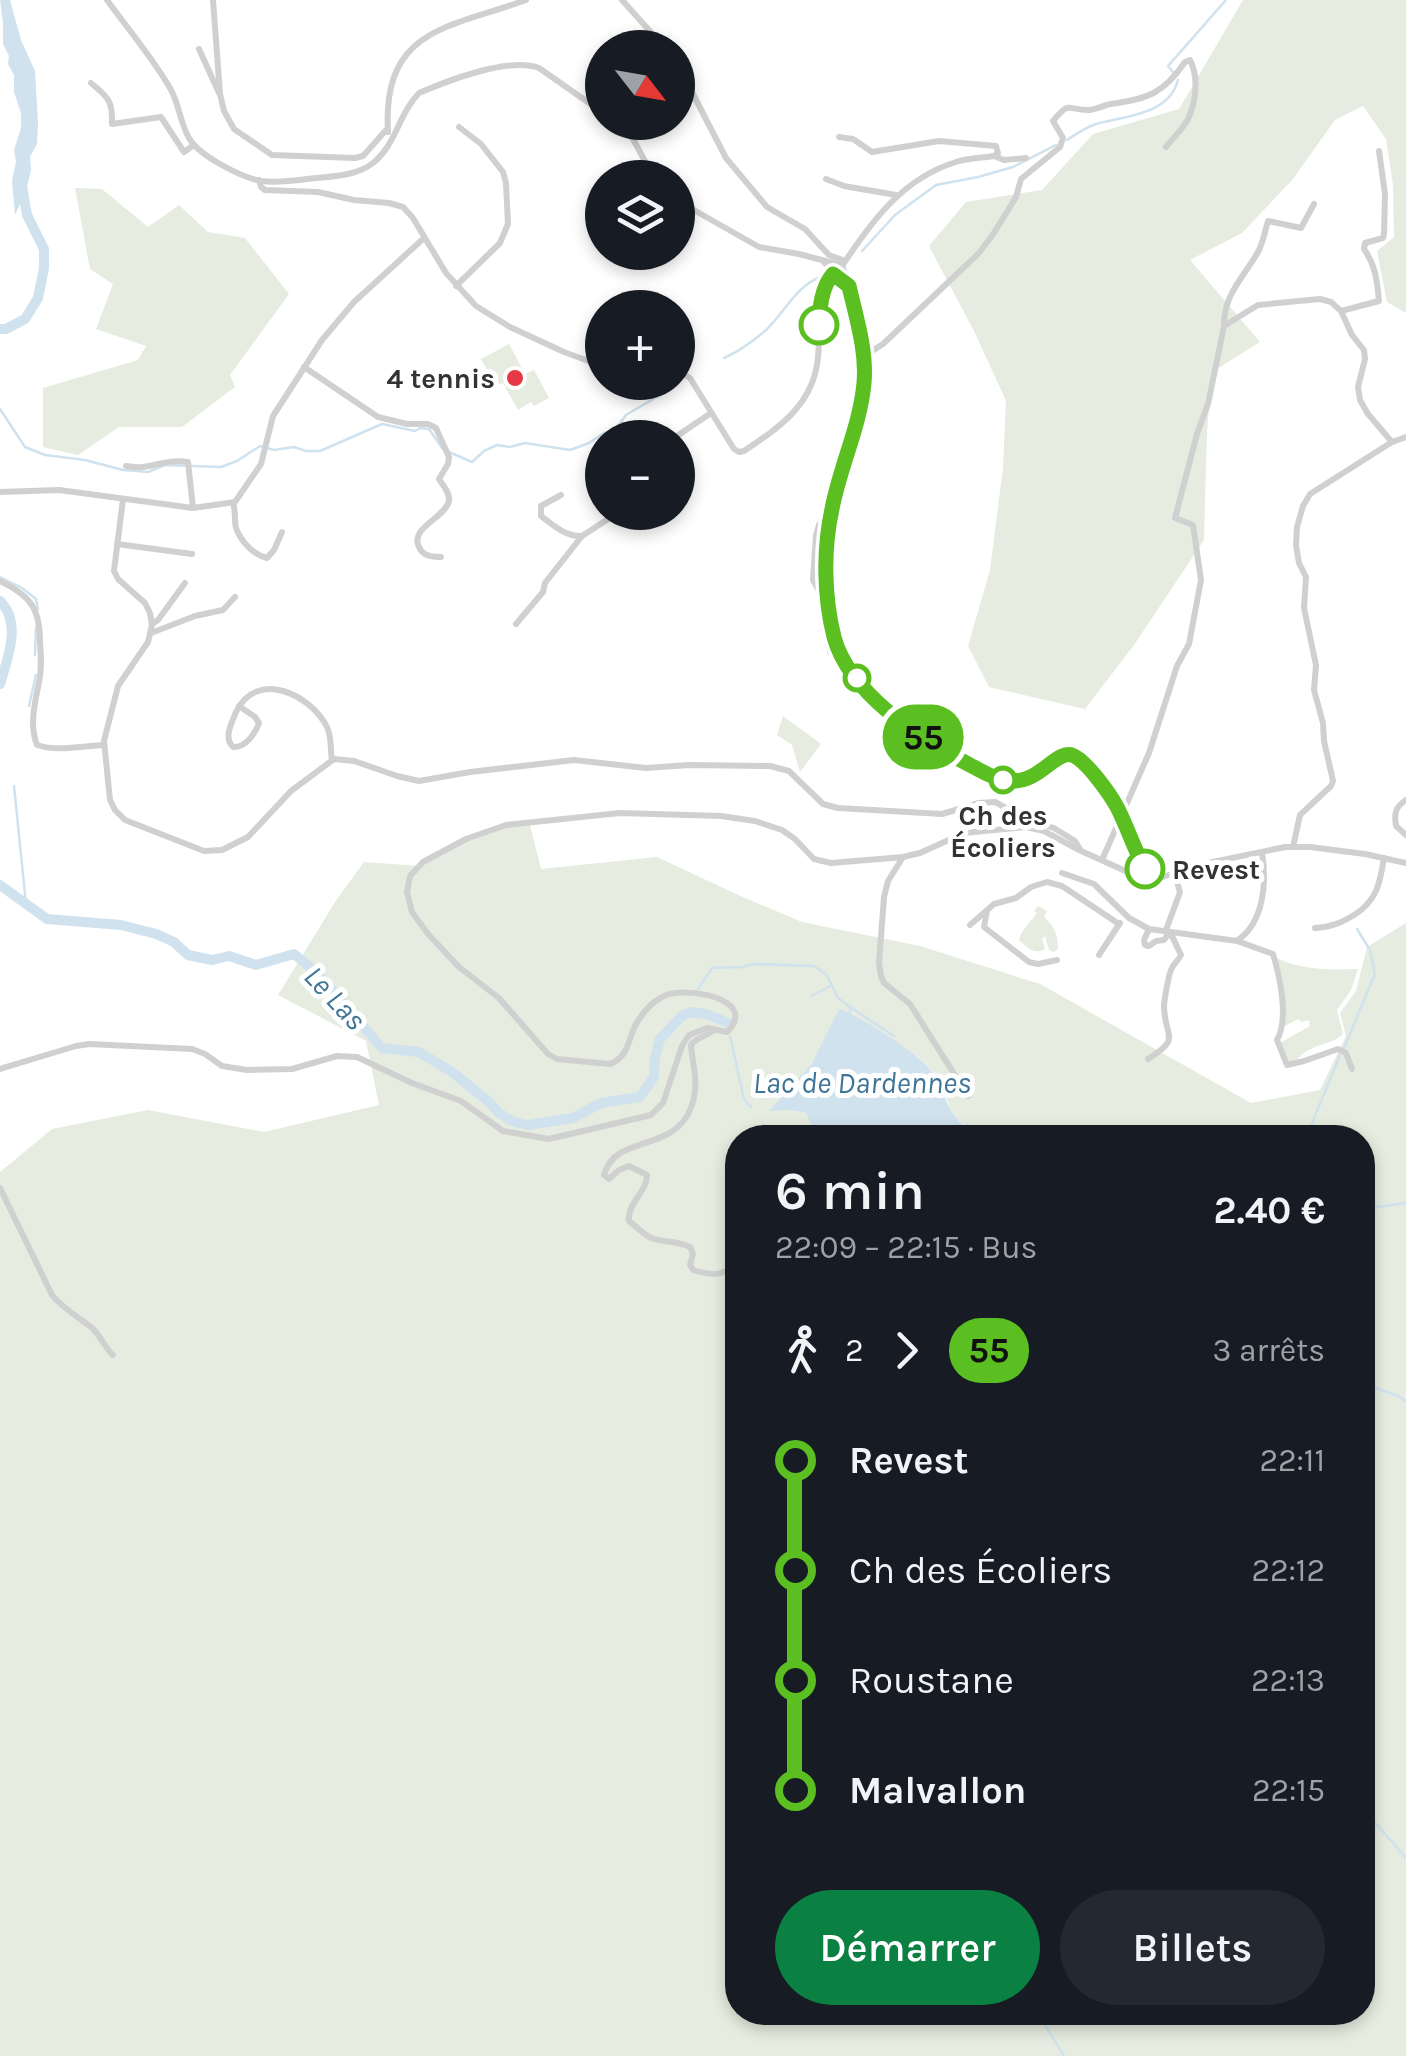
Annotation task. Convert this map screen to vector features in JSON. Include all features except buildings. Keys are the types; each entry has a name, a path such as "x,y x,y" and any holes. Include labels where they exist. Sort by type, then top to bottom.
{"street":[{"path":"107,0 172,92 187,136 194,145 228,167 259,180 287,182 355,174 382,156 400,118 420,93 517,64 528,64 550,74 585,100"},
{"path":"213,0 220,94 234,130 272,155 355,158 363,156 387,130"},
{"path":"390,143 388,95 407,50 438,30 526,0"},
{"path":"622,0 648,30"},
{"path":"199,49 220,94"},
{"path":"863,357 884,344 978,254 1016,197 1022,179 1060,148 1063,138 1053,122 1061,112 1072,106 1088,110 1153,95 1190,60 1196,82 1189,118 1166,146"},
{"path":"91,83 108,98 112,124 160,117 184,152 194,145"},
{"path":"695,99 726,158 767,207 805,229 829,255 849,286 864,378 859,416 831,510 826,584 830,652 844,673"},
{"path":"456,286 500,243 508,224 503,172 481,144 459,127"},
{"path":"839,138 852,139 872,152 939,141 996,146 998,152 994,156"},
{"path":"1341,311 1380,301 1377,274 1364,250 1365,243 1383,238 1384,234 1380,152"},
{"path":"695,386 734,449 741,452 781,426 806,395 815,373 820,308 827,282 898,195 912,182 956,162 994,156 1004,160 1026,158"},
{"path":"259,180 265,190 318,192 396,204 409,213 456,286 476,306 510,327 585,361"},
{"path":"826,180 898,195"},
{"path":"1102,860 1149,753 1177,666 1189,644 1200,597 1194,525 1175,518 1208,404 1226,305 1240,276 1259,251 1268,221 1300,228 1314,204"},
{"path":"695,211 759,247 800,254 839,269"},
{"path":"0,492 60,490 193,508 233,503 261,464 271,419 322,340 354,302 424,238"},
{"path":"1224,326 1258,305 1320,299 1330,302 1341,311 1365,354 1358,387 1360,400 1392,442"},
{"path":"304,367 378,418 432,426 438,431 447,451 448,464 438,479 449,494 447,506 420,532 418,546 430,557 440,557"},
{"path":"695,424 712,413"},
{"path":"1293,846 1300,815 1333,781 1314,690 1316,666 1304,608 1306,577 1299,563 1297,527 1302,506 1310,494 1406,437"},
{"path":"126,466 147,468 170,460 184,461 193,508"},
{"path":"561,495 540,506 541,516 558,529 582,536"},
{"path":"123,499 115,574 146,604 152,624 148,642 118,686 104,745 110,800 118,814 136,826 209,852 231,847 248,837 291,791 332,760 354,761 419,781 574,760 655,768 689,764 770,766 793,774 823,804 833,808 942,814 998,803 1054,828 1075,841 1079,850"},
{"path":"233,503 236,529 257,555 270,555 282,532"},
{"path":"831,510 816,535 813,580 832,640 846,664 878,702 944,751 995,778 1012,781 1034,776 1059,756 1073,755 1116,805 1136,854 1152,880"},
{"path":"516,624 543,592 544,583 591,530"},
{"path":"117,544 192,554"},
{"path":"0,582 21,593 37,614 41,669 34,716 36,742 40,747 62,748 104,745"},
{"path":"152,624 185,583"},
{"path":"151,633 223,610 235,597"},
{"path":"239,706 255,716 259,724 244,744 235,748 228,737 239,706 250,693 267,688 286,692 310,707 328,729 332,760"},
{"path":"1406,800 1398,805 1394,816 1396,826 1406,835"},
{"path":"0,1069 82,1044 192,1049 226,1067 246,1070 292,1069 347,1056 369,1061 461,1102 502,1131 549,1139 647,1118 664,1104 687,1038 698,1030 730,1029 736,1017 732,1007 721,999 686,992 669,994 643,1014 618,1061 610,1064 554,1058 499,998 459,968 412,912 408,880 423,862 482,832 517,822 608,813 755,821 787,832 821,862 836,863 903,857 964,833 1016,826 1044,830 1079,850 1152,880 1228,858 1293,846 1406,863"},
{"path":"1236,941 1248,931 1262,898 1262,853"},
{"path":"903,857 886,885 881,976 914,1010 968,1096"},
{"path":"1314,928 1339,924 1371,902 1384,858"},
{"path":"1148,929 1146,946 1164,940 1180,892 1174,872"},
{"path":"1062,873 1095,885 1126,915 1148,929 1236,941 1272,954 1280,978 1283,1030 1277,1040 1287,1065 1342,1051 1352,1068"},
{"path":"970,925 994,904 1047,882 1066,889 1119,924"},
{"path":"987,910 984,927 1010,950 1032,963 1058,960"},
{"path":"1099,955 1126,915"},
{"path":"1148,1059 1164,1050 1170,1034 1164,1006 1172,968 1181,955 1168,931"},
{"path":"714,1028 691,1045 696,1076 694,1095 684,1120 658,1140 619,1152 608,1163 604,1175 609,1178 628,1166 647,1174 646,1183 629,1210 629,1221 655,1239 690,1246 693,1270 725,1273"},
{"path":"0,1188 52,1296 95,1330 113,1356"}],"shaded area":[{"path":"1243,0 1406,0 1406,313 1387,302 1377,251 1394,237 1393,185 1386,139 1363,106 1335,120 1293,179 1242,233 1190,260 1260,342 1212,372 1204,540 1134,645 1085,709 989,687 968,646 990,570 1003,468 1006,401 929,246 966,202 1042,190 1093,134 1179,109"},
{"path":"75,188 102,189 148,227 179,205 208,232 245,238 289,294 230,375 235,387 182,427 119,427 78,455 43,447 43,388 138,360 146,346 96,329 113,284 90,269"},
{"name":"4 tennis","path":"509,344 525,374 534,370 549,398 518,410 503,383 496,386 481,359"},
{"path":"783,716 821,744 800,772 792,745 777,735"},
{"path":"529,821 541,869 657,857 802,922 920,946 1040,984 1251,1103 1320,1090 1346,1036 1340,1013 1356,991 1367,947 1406,923 1406,2056 0,2056 0,1172 52,1129 148,1110 264,1132 379,1105 366,1041 278,995 364,862 419,866 460,842"},
{"path":"1038,906 1047,911 1044,917 1056,935 1058,949 1054,952 1049,950 1045,936 1045,949 1038,951 1019,940"},
{"path":"1276,958 1316,968 1358,969 1351,990 1337,1010 1343,1034 1296,1061 1288,1062 1280,1043 1310,1026 1309,1020 1298,1019 1285,1026 1282,976"}],"water":[{"path":"0,0 10,0 35,71 37,144 30,157 26,191 15,215 12,181 21,113 3,44"},
{"name":"Lac de Dardennes","path":"839,1009 885,1034 926,1065 964,1125 812,1125 806,1113 769,1111 812,1063"}],"waterway":[{"path":"1173,72 1168,66 1226,0"},
{"path":"1067,140 1092,125 1156,107 1173,92 1178,80"},
{"path":"862,251 895,215 936,185 1013,167 1056,145"},
{"name":"Le Las","path":"0,329 25,319 38,298 44,268 44,249 27,215 22,186"},
{"path":"724,358 765,331 798,292 825,275"},
{"path":"449,452 472,462 497,445 525,443 570,450 615,430 626,415 652,400"},
{"path":"0,409 25,447 45,455 123,470 148,472 165,465 221,467 260,446 320,451 382,424 415,431 429,429 442,448"},
{"path":"0,577 36,599 38,609"},
{"name":"Le Las","path":"0,601 7,610 12,630 0,684"},
{"path":"35,655 36,627"},
{"path":"29,706 36,675"},
{"path":"14,786 26,904"},
{"name":"Le Las","path":"0,885 47,919 121,925 174,942 188,955 212,960 229,956 256,965 294,954 318,974 382,1048 419,1052 452,1072 511,1121 528,1125 573,1118 601,1103 640,1097 654,1077 660,1039 682,1016 692,1012 728,1023"},
{"path":"1344,1048 1375,974 1370,950 1357,929"},
{"path":"698,989 712,968 754,964 814,966 826,974 838,998 850,1007 850,1014"},
{"path":"812,996 830,986"},
{"path":"850,1007 894,1036"},
{"path":"730,1036 744,1099 751,1107"},
{"path":"1311,1125 1340,1055"},
{"path":"1375,1207 1406,1203"},
{"path":"1375,1388 1406,1401"},
{"path":"1375,1823 1406,1858"},
{"path":"1045,2025 1064,2056"}],"bus line":[{"name":"55","path":"819,325 827,282 833,274 849,286 864,378 859,416 831,510 828,540 829,613 840,654 878,702 898,720 995,778 1026,779 1040,773 1059,756 1076,757 1116,805 1145,869"}],"place":[{"name":"4 tennis","path":"515,378"},
{"name":"Ch des Écoliers","path":"1003,780"},
{"name":"Revest","path":"1145,869"}]}
